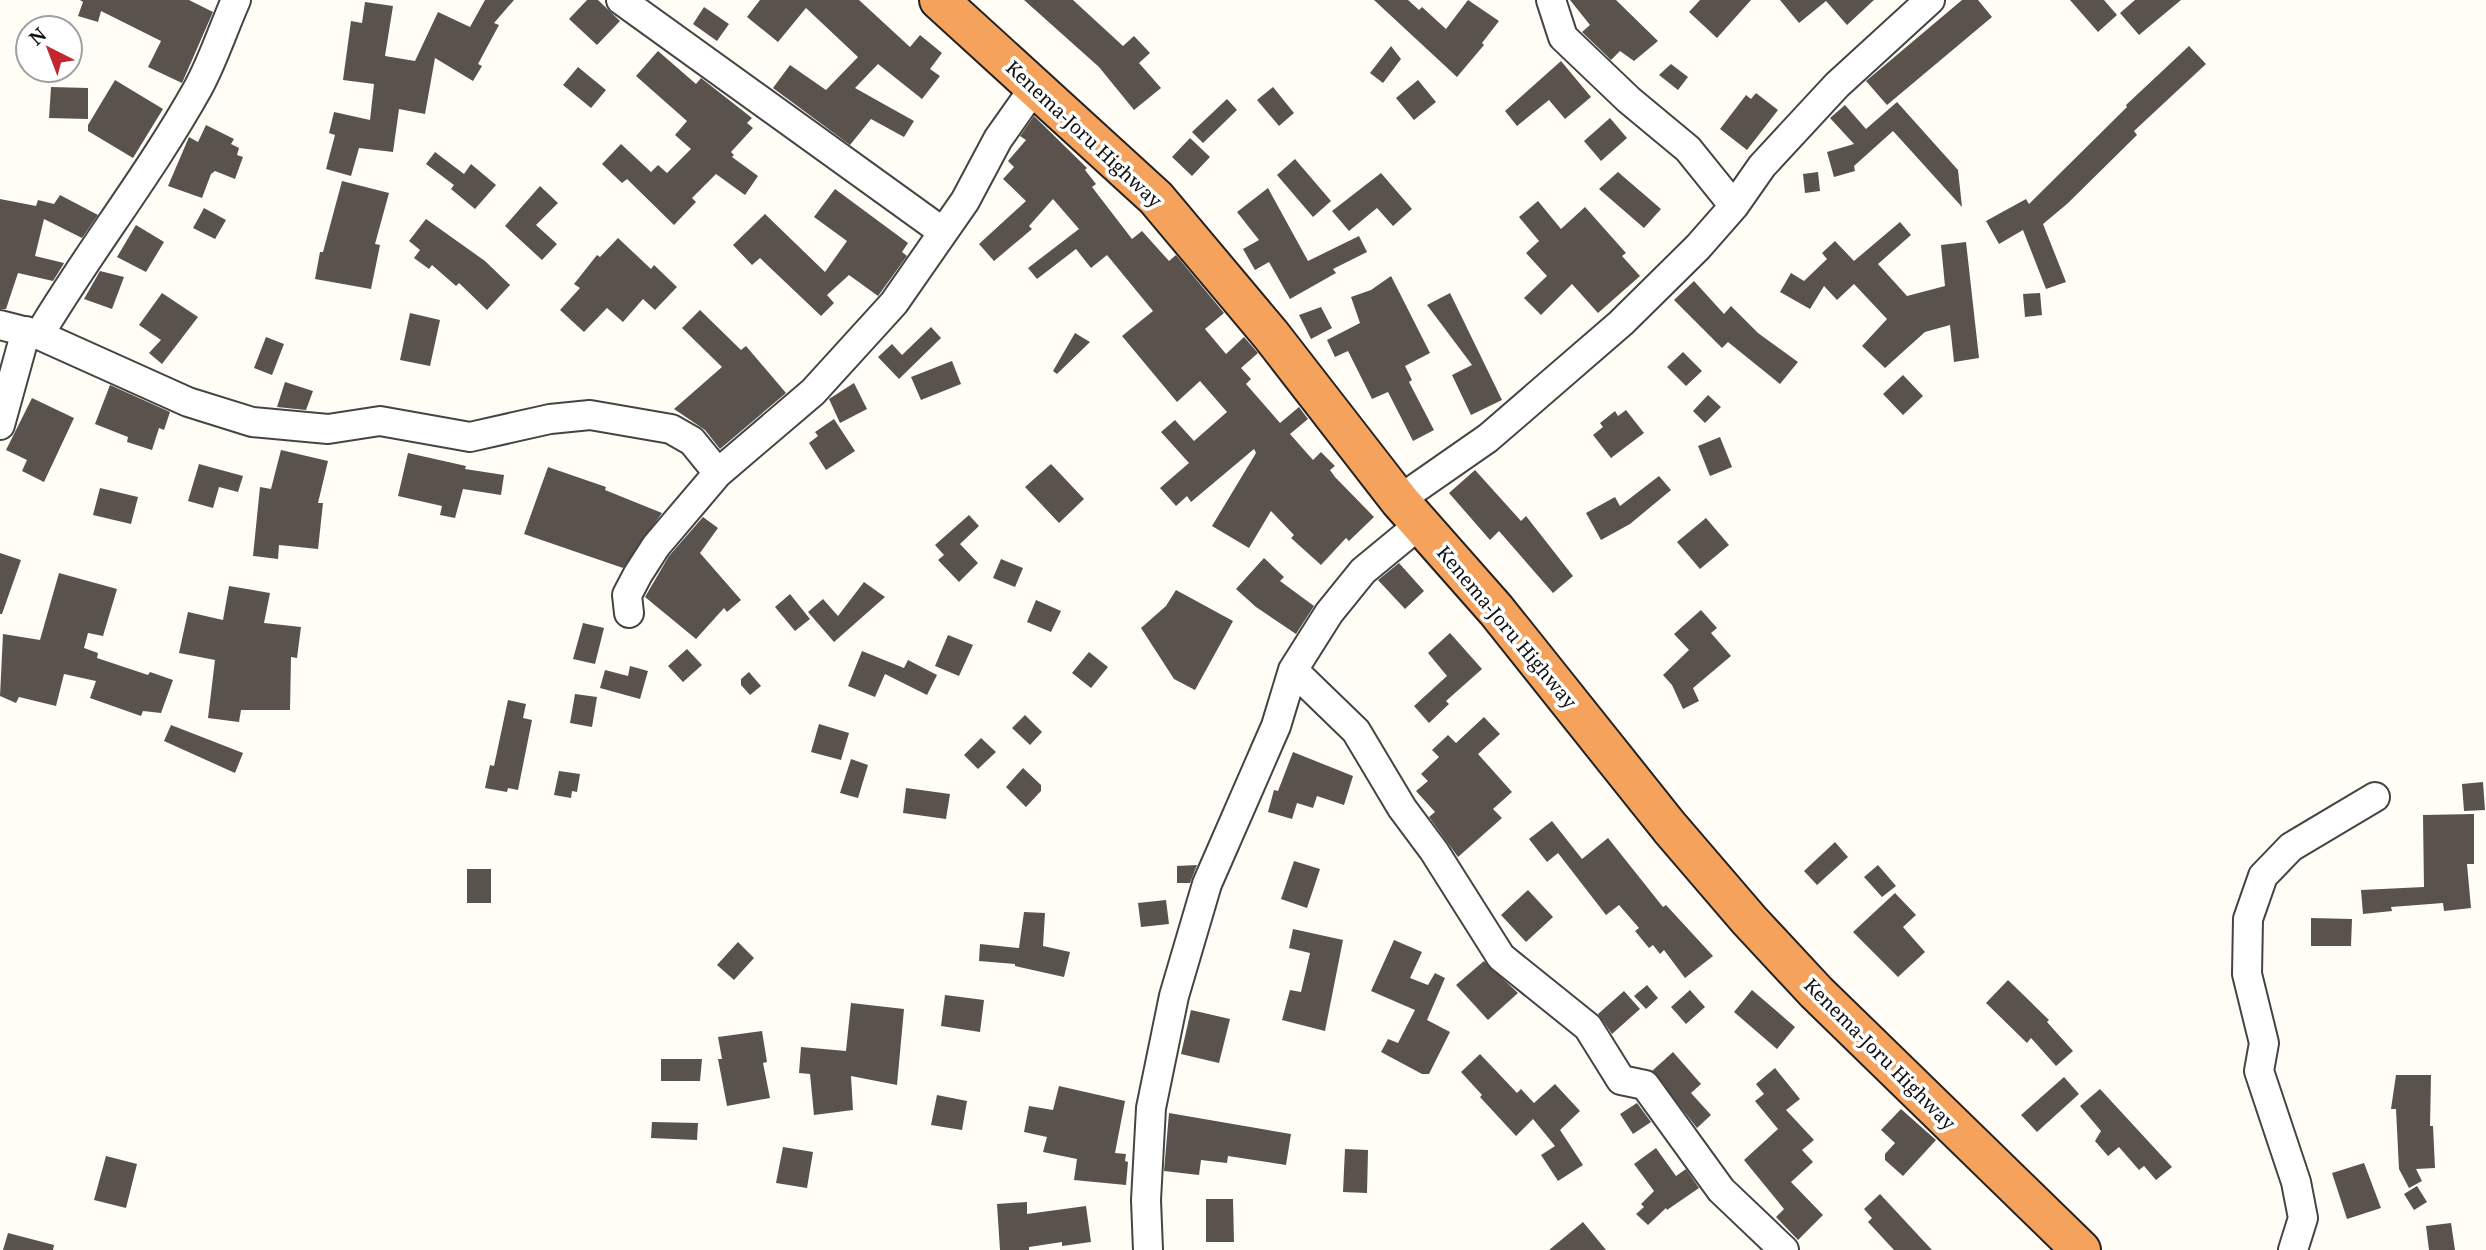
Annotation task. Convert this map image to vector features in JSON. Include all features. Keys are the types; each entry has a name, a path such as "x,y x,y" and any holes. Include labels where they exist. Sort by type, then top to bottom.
{"highway":[{"name":"Kenema-Joru Highway","path":"956,5 1034,88 1156,198 1271,335 1409,512 1496,610 1670,828 1749,920 1816,992 2081,1250"}],"street":[{"path":"0,425 21,330 76,274 127,204 199,87 236,0"},
{"path":"621,0 943,232"},
{"path":"1551,0 1563,37 1629,100 1688,149 1734,206"},
{"path":"1148,1250 1146,1200 1151,1108 1174,996 1207,884 1271,737 1293,670 1329,612 1409,512 1621,323 1698,247 1734,206 1762,166 1837,85 1930,0"},
{"path":"629,613 627,595 638,574 656,546 718,473 834,371 894,303 965,201 998,139 1034,88"},
{"path":"21,330 188,402 252,422 328,429 380,421 470,438 550,419 590,415 671,429 692,441 718,473"},
{"path":"1293,670 1356,731 1402,808 1434,851 1501,957 1588,1027 1620,1080 1645,1085 1721,1190 1784,1250"},
{"path":"2293,1250 2303,1218 2296,1182 2259,1071 2264,1042 2247,974 2248,919 2263,876 2291,847 2375,797"}],"building":[{"path":"80,0 189,0 213,12 182,83 148,67 161,41 101,11 98,22 84,18 84,14 79,14 83,2"},
{"path":"485,0 514,0 494,23 499,25 478,64 482,66 473,81 435,58 425,114 399,109 393,152 359,148 351,176 326,169 335,135 329,133 334,112 370,120 374,84 343,80 351,21 362,23 365,2 393,6 385,56 415,61 438,12 470,27"},
{"path":"587,0 598,0 620,21 597,45 569,19"},
{"path":"760,0 859,0 910,47 920,35 942,53 930,69 940,76 922,99 878,64 855,88 914,121 904,137 871,119 850,145 773,88 790,65 826,90 858,57 806,8 778,42 747,17"},
{"path":"1024,0 1073,0 1123,46 1134,36 1150,53 1139,63 1161,88 1134,110 1099,67"},
{"path":"1374,0 1408,0 1419,10 1422,7 1446,29 1468,0 1499,21 1482,43 1484,45 1457,77"},
{"path":"1570,0 1616,0 1658,41 1634,61 1620,51 1611,60 1582,32 1590,25"},
{"path":"1700,0 1751,0 1717,38 1689,12"},
{"path":"1780,0 1874,0 1847,25 1826,1 1799,23"},
{"path":"1962,0 1978,0 1992,17 1887,105 1866,81"},
{"path":"2070,0 2104,0 2117,15 2098,32"},
{"path":"2135,0 2181,0 2139,35 2120,13"},
{"path":"704,7 729,24 717,41 693,24"},
{"path":"1391,46 1401,59 1383,83 1370,73"},
{"path":"2189,46 2206,64 2134,131 2137,135 2043,224 2066,282 2046,289 2023,230 1999,244 1986,221 2026,199 2029,204 2127,107 2126,105"},
{"path":"658,51 696,84 701,78 752,118 747,123 753,128 731,152 734,155 732,157 758,176 745,195 716,174 692,198 696,202 674,225 627,179 622,183 602,164 621,144 651,172 658,165 667,173 691,149 675,135 687,121 636,76"},
{"path":"1561,61 1591,97 1565,119 1549,100 1517,126 1505,111"},
{"path":"1671,64 1688,77 1678,90 1659,75"},
{"path":"578,67 606,90 591,108 563,85"},
{"path":"115,80 163,109 133,158 88,131 88,125"},
{"path":"1418,80 1436,102 1414,120 1396,98"},
{"path":"51,87 88,88 88,119 49,118"},
{"path":"1273,87 1294,113 1279,126 1257,100"},
{"path":"1756,93 1778,110 1747,150 1720,129 1746,95 1751,99"},
{"path":"1227,99 1237,110 1203,143 1192,132"},
{"path":"1897,102 1958,170 1962,207 1893,131 1854,166 1855,171 1834,177 1827,152 1854,144 1830,118 1845,105 1866,129"},
{"path":"1034,116 1087,168 1085,170 1096,184 1092,187 1132,239 1142,231 1169,261 1176,255 1224,313 1205,329 1226,354 1244,337 1258,353 1241,368 1251,379 1246,384 1280,423 1299,407 1308,419 1290,434 1313,460 1321,452 1335,466 1330,470 1335,477 1374,517 1349,541 1346,538 1321,565 1291,538 1294,535 1271,511 1249,548 1212,526 1256,453 1254,449 1191,502 1187,496 1176,506 1160,488 1189,463 1161,432 1175,420 1194,441 1227,412 1200,381 1177,402 1122,336 1153,311 1107,255 1091,268 1076,249 1037,279 1028,268 1079,229 1053,199 1029,226 1032,229 994,261 979,244 1026,201 1003,179 1014,167 1008,161 1026,140 1020,136"},
{"path":"1610,118 1627,138 1601,161 1584,141"},
{"path":"206,125 234,139 231,144 239,148 237,155 243,157 235,179 215,171 211,174 202,198 168,186 189,137 198,142"},
{"path":"1190,138 1210,157 1192,176 1172,157"},
{"path":"435,152 464,174 471,164 496,185 475,209 451,189 454,185 426,164"},
{"path":"1295,159 1331,201 1313,217 1277,175"},
{"path":"1618,172 1661,209 1644,228 1599,189"},
{"path":"1818,172 1820,191 1805,193 1803,174"},
{"path":"1381,173 1412,209 1393,226 1377,208 1349,231 1332,211"},
{"path":"342,181 389,193 375,244 380,245 371,289 315,279 320,252 323,252"},
{"path":"540,186 558,203 536,225 557,244 542,260 505,226"},
{"path":"1268,188 1308,261 1359,236 1367,252 1333,269 1336,273 1290,299 1269,262 1255,270 1243,249 1259,240 1237,212"},
{"path":"835,189 908,243 902,252 907,256 878,296 849,275 827,295 834,303 821,316 760,258 752,265 733,245 765,214 825,272 847,241 814,217"},
{"path":"60,195 98,215 82,238 44,219 35,256 64,263 53,281 18,273 6,309 0,309 0,199 36,206 38,200 54,204"},
{"path":"1538,201 1561,229 1585,207 1626,253 1622,256 1640,276 1598,313 1572,284 1541,315 1524,298 1547,276 1526,253 1539,241 1519,217"},
{"path":"204,208 226,220 215,239 193,228"},
{"path":"426,219 485,261 510,285 487,310 459,283 456,286 432,265 429,269 414,258 420,250 409,241"},
{"path":"1900,222 1911,235 1878,264 1907,296 1945,286 1941,245 1966,242 1979,358 1954,362 1950,325 1925,332 1885,368 1862,346 1887,319 1854,284 1837,300 1824,286 1810,309 1780,292 1791,273 1804,281 1827,259 1822,253 1835,241 1854,261"},
{"path":"136,225 164,242 146,272 117,257"},
{"path":"618,238 651,269 654,265 677,287 655,310 643,299 623,322 607,308 584,332 560,310 580,288 574,284 597,255 600,257"},
{"path":"100,271 124,277 112,309 84,299"},
{"path":"1391,276 1430,353 1405,366 1412,380 1409,382 1434,430 1413,441 1388,392 1372,399 1348,351 1335,357 1327,340 1360,323 1351,297 1371,290"},
{"path":"1694,281 1724,314 1731,306 1758,333 1798,362 1780,384 1728,342 1722,348 1674,300"},
{"path":"162,293 198,317 162,364 149,353 161,340 139,325"},
{"path":"1450,293 1502,400 1471,415 1452,375 1472,365 1427,305"},
{"path":"2040,293 2042,315 2025,317 2023,294"},
{"path":"1321,307 1332,328 1311,339 1299,315"},
{"path":"700,310 741,350 746,346 786,393 720,449 705,430 674,409 722,367 682,328"},
{"path":"410,313 440,320 430,366 400,360"},
{"path":"931,327 941,338 899,379 878,357 892,344 902,355"},
{"path":"1075,333 1090,342 1057,374 1053,371"},
{"path":"266,337 284,344 272,375 254,368"},
{"path":"1683,352 1702,371 1686,386 1667,367"},
{"path":"952,361 961,384 921,400 911,377"},
{"path":"1903,375 1923,396 1903,415 1883,394"},
{"path":"285,382 313,391 306,410 277,407"},
{"path":"854,383 867,409 840,423 829,399"},
{"path":"110,385 170,412 164,430 159,428 152,450 127,442 128,437 95,424"},
{"path":"1708,395 1721,407 1705,423 1693,411"},
{"path":"32,398 74,418 44,482 22,471 27,460 6,450"},
{"path":"1626,410 1644,433 1611,458 1593,435 1603,427 1600,423 1615,411 1618,416"},
{"path":"834,419 855,451 826,470 809,443 818,436 815,432"},
{"path":"1720,437 1732,467 1710,476 1698,446"},
{"path":"281,450 328,461 318,503 323,503 318,549 279,545 278,559 253,556 260,487 271,489"},
{"path":"408,453 466,466 465,469 504,475 501,495 463,489 455,518 440,515 442,506 398,496"},
{"path":"199,464 243,476 238,492 219,487 213,508 188,501"},
{"path":"1051,464 1084,499 1059,523 1025,487"},
{"path":"548,467 606,487 605,490 662,513 623,568 524,534"},
{"path":"1475,470 1521,521 1526,516 1573,576 1553,593 1499,531 1490,540 1449,493"},
{"path":"1659,476 1671,490 1630,524 1601,540 1586,513 1615,497 1620,506"},
{"path":"100,488 138,497 131,524 93,515"},
{"path":"969,515 979,526 960,544 978,563 959,582 938,560 944,555 935,545"},
{"path":"703,517 718,528 700,553 741,600 727,612 724,608 696,639 645,597 669,556"},
{"path":"1706,518 1729,545 1700,569 1677,542"},
{"path":"0,553 21,560 2,614 0,614"},
{"path":"1264,558 1284,577 1280,581 1314,606 1296,634 1256,607 1236,589"},
{"path":"1001,559 1023,568 1015,587 993,578"},
{"path":"1399,563 1424,591 1405,609 1378,580"},
{"path":"59,573 117,589 103,636 88,633 84,648 98,653 97,658 148,675 150,672 173,680 161,713 143,711 141,716 90,698 96,681 64,674 56,706 19,697 16,703 0,696 3,634 40,640"},
{"path":"864,582 885,597 834,642 808,612 823,599 838,616"},
{"path":"229,586 270,593 264,623 301,627 297,658 291,657 290,710 241,710 239,722 208,718 215,660 179,653 188,612 223,620"},
{"path":"1176,590 1233,621 1195,690 1174,679 1141,628 1166,606"},
{"path":"790,594 810,619 795,631 775,607"},
{"path":"1036,600 1061,611 1051,632 1027,622"},
{"path":"1701,610 1717,628 1711,633 1731,656 1693,688 1699,701 1683,709 1672,685 1663,675 1689,650 1674,634"},
{"path":"583,623 604,628 595,664 573,659"},
{"path":"1450,633 1482,669 1446,701 1449,704 1429,723 1414,706 1447,676 1428,653"},
{"path":"948,635 973,645 959,676 935,666"},
{"path":"687,649 702,665 683,682 668,666"},
{"path":"862,651 904,668 908,660 937,675 927,695 885,674 875,697 848,686"},
{"path":"1089,652 1108,667 1091,688 1072,673"},
{"path":"630,666 648,671 640,699 600,688 605,670 628,676"},
{"path":"749,672 761,686 750,695 741,685 741,679"},
{"path":"575,694 597,697 592,727 570,723"},
{"path":"508,700 526,704 523,718 532,720 518,790 508,788 507,792 485,788 490,765 494,766"},
{"path":"1025,715 1042,732 1030,745 1012,728"},
{"path":"1484,717 1500,734 1478,754 1512,792 1493,809 1502,818 1458,857 1429,817 1435,812 1416,791 1428,781 1421,774 1439,757 1432,750 1448,735 1456,743"},
{"path":"819,724 849,733 841,760 811,752"},
{"path":"171,725 243,753 235,773 164,741"},
{"path":"981,738 996,752 978,769 964,755"},
{"path":"1293,752 1353,776 1344,805 1317,796 1313,808 1297,803 1292,819 1268,812 1274,790 1278,791"},
{"path":"851,759 868,765 858,798 840,793"},
{"path":"1023,768 1041,785 1041,791 1026,807 1006,787"},
{"path":"559,771 580,774 577,792 572,791 571,798 554,795"},
{"path":"2483,782 2485,810 2464,811 2462,784"},
{"path":"906,788 950,794 946,819 903,813"},
{"path":"2474,814 2474,864 2467,864 2471,908 2444,911 2443,903 2391,907 2392,911 2363,914 2361,890 2424,887 2423,815"},
{"path":"1552,821 1582,859 1608,838 1663,907 1666,905 1713,956 1685,978 1664,950 1660,954 1653,945 1649,948 1635,931 1639,928 1619,905 1606,915 1558,853 1547,862 1529,839"},
{"path":"1835,842 1848,857 1817,885 1804,871"},
{"path":"1294,861 1320,869 1307,908 1281,899"},
{"path":"1197,865 1190,883 1177,883 1177,866"},
{"path":"1878,865 1896,886 1882,897 1864,877"},
{"path":"467,869 491,869 491,903 467,903"},
{"path":"1528,890 1553,917 1526,942 1501,915"},
{"path":"1895,893 1916,915 1903,927 1925,952 1898,977 1853,932"},
{"path":"1166,900 1169,924 1141,927 1138,903"},
{"path":"1024,912 1045,913 1043,946 1070,952 1064,977 1015,964 979,961 980,944 1019,948"},
{"path":"2311,918 2352,919 2351,946 2311,946"},
{"path":"1293,929 1343,940 1325,1031 1282,1020 1290,990 1301,992 1310,953 1289,948"},
{"path":"1394,940 1422,952 1410,978 1428,985 1435,973 1445,978 1427,1020 1450,1032 1429,1074 1422,1074 1381,1052 1388,1039 1398,1043 1415,1010 1371,991"},
{"path":"738,942 754,958 734,980 717,965"},
{"path":"1484,961 1518,993 1488,1020 1456,985"},
{"path":"2008,980 2049,1020 2047,1022 2073,1051 2056,1066 2031,1038 2027,1043 1986,1003"},
{"path":"1647,985 1658,998 1646,1009 1634,996"},
{"path":"1690,990 1705,1007 1686,1024 1671,1007"},
{"path":"1752,990 1795,1027 1777,1049 1734,1012"},
{"path":"1624,991 1640,1009 1612,1034 1598,1014"},
{"path":"945,995 984,1000 980,1032 941,1026"},
{"path":"851,1003 904,1009 897,1085 851,1076 853,1110 814,1115 810,1074 799,1073 801,1047 846,1051"},
{"path":"1191,1010 1230,1019 1219,1063 1181,1054"},
{"path":"762,1031 767,1062 763,1063 770,1098 727,1106 718,1059 722,1059 718,1037"},
{"path":"1673,1052 1701,1084 1691,1093 1711,1115 1697,1128 1652,1071"},
{"path":"1480,1054 1517,1093 1521,1089 1534,1103 1555,1084 1580,1111 1560,1130 1583,1165 1558,1181 1541,1155 1555,1146 1533,1119 1516,1136 1461,1072"},
{"path":"661,1059 702,1059 700,1081 661,1081"},
{"path":"1775,1068 1800,1099 1786,1110 1814,1140 1802,1150 1813,1162 1791,1182 1823,1215 1798,1240 1776,1217 1784,1209 1744,1160 1778,1129 1755,1101 1764,1094 1756,1084"},
{"path":"2396,1075 2431,1075 2430,1126 2433,1126 2435,1168 2416,1169 2422,1181 2409,1188 2399,1169 2396,1109 2391,1109"},
{"path":"2064,1077 2079,1094 2037,1132 2021,1115"},
{"path":"1059,1086 1125,1101 1115,1153 1126,1154 1126,1185 1074,1180 1077,1159 1043,1152 1047,1137 1024,1132 1029,1106 1053,1110"},
{"path":"2100,1089 2172,1167 2156,1180 2144,1166 2139,1170 2119,1147 2108,1156 2095,1141 2101,1131 2080,1106"},
{"path":"937,1095 967,1101 962,1130 931,1125"},
{"path":"1637,1103 1651,1122 1633,1134 1620,1114"},
{"path":"1901,1109 1936,1140 1903,1176 1885,1160 1885,1154 1895,1143 1881,1130"},
{"path":"1169,1113 1291,1134 1286,1165 1228,1156 1227,1163 1201,1160 1199,1175 1164,1171"},
{"path":"652,1122 698,1123 697,1140 651,1138"},
{"path":"783,1147 813,1152 807,1188 776,1183"},
{"path":"1656,1148 1676,1176 1686,1169 1699,1188 1667,1210 1666,1208 1648,1225 1636,1214 1644,1207 1641,1204 1654,1191 1634,1164"},
{"path":"1345,1149 1368,1150 1367,1193 1343,1192"},
{"path":"106,1156 137,1164 126,1208 94,1200"},
{"path":"2364,1163 2381,1208 2347,1219 2332,1173"},
{"path":"2417,1186 2427,1202 2414,1210 2404,1194"},
{"path":"1880,1194 1932,1250 1894,1250 1868,1222 1872,1218 1864,1209"},
{"path":"1206,1199 1233,1199 1234,1242 1206,1242"},
{"path":"1027,1202 1027,1214 1086,1206 1091,1242 1062,1246 1062,1242 1029,1247 1029,1250 1000,1250 997,1204"},
{"path":"1583,1222 1606,1250 1549,1250"},
{"path":"2451,1223 2455,1250 2429,1250 2426,1226"},
{"path":"8,1233 54,1245 53,1250 3,1250"}]}
